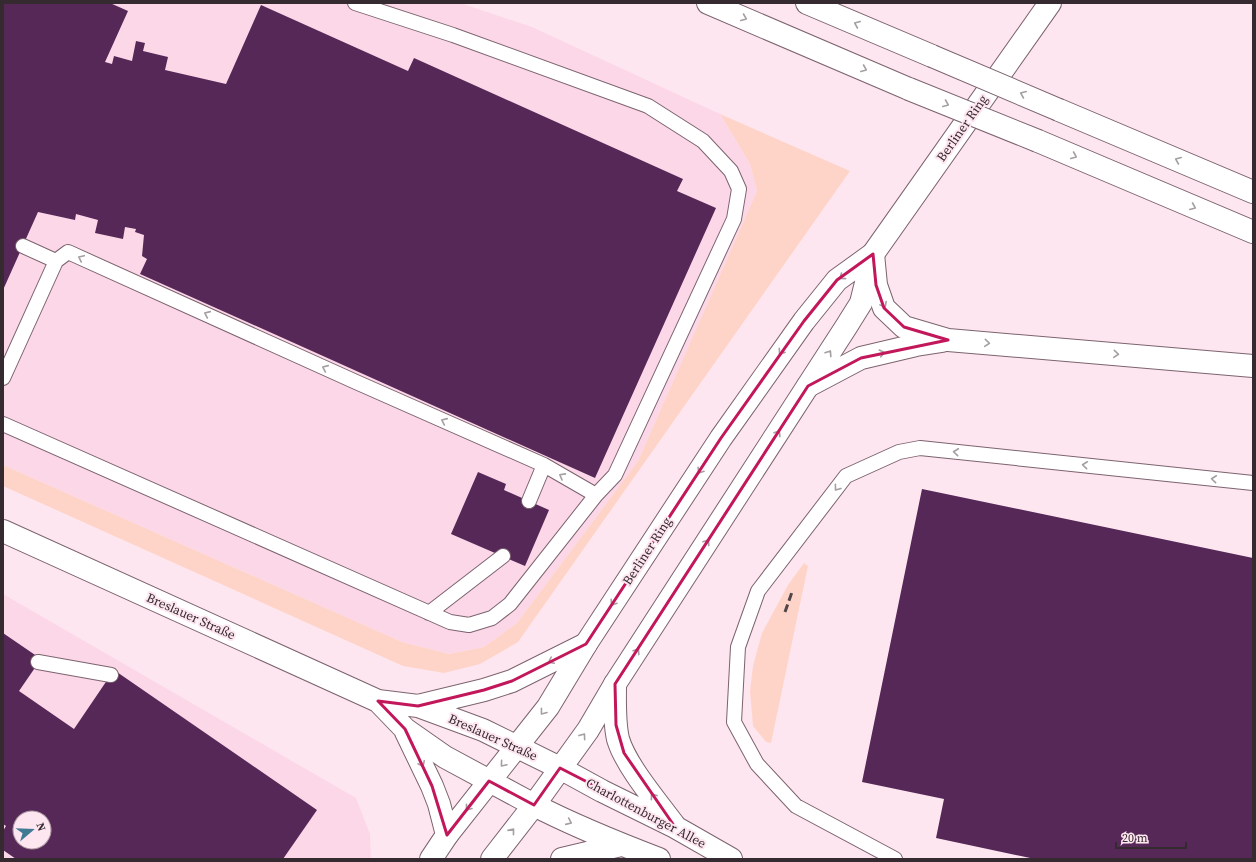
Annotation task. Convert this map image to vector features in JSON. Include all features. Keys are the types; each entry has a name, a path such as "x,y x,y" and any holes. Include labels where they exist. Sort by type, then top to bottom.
{"main road":[{"path":"708,3 909,89 1038,141 1253,232"},
{"path":"807,3 1253,192"},
{"name":"Berliner Ring","path":"431,859 447,835 548,707 586,644 721,438 804,321 837,280 873,254 1050,3"},
{"path":"873,254 876,285 884,308 904,327 948,340 1253,366"},
{"name":"Berliner Ring","path":"492,859 534,805 588,730 615,684 862,303 873,254"},
{"path":"808,386 861,358 916,345 948,340"},
{"name":"Breslauer Straße","path":"3,531 378,701 418,706 483,730 560,768"},
{"path":"418,706 484,690 512,681 586,644"},
{"path":"615,684 616,725 619,740 624,753 636,773 675,828"},
{"name":"Breslauer Straße","path":"378,701 405,729 445,758 489,781"},
{"path":"405,729 432,786 439,804 447,835"},
{"name":"Charlottenburger Allee","path":"560,768 731,859"},
{"path":"489,781 565,821 621,845 659,859"},
{"path":"562,859 621,845"}],"lane":[{"path":"3,424 450,622 469,625 492,618 510,604 596,495 615,475 734,219 740,190 731,171 703,141 648,106 453,35 355,3"},
{"path":"23,246 56,261"},
{"path":"3,378 56,261 68,252 544,465 596,495"},
{"path":"3,352 23,333"},
{"path":"895,859 796,806 757,764 734,722 738,647 758,591 846,476 899,452 920,448 1253,483"},
{"path":"529,501 544,465"},
{"path":"429,613 503,556"},
{"path":"38,662 111,674"}],"highlighted area":[{"path":"873,254 876,285 884,308 904,327 948,340 861,358 808,386 615,684 616,725 624,753 675,827 560,768 534,805 489,781 447,835 432,786 405,729 378,701 418,706 484,690 512,681 586,644 721,438 804,321 837,280"}],"shaded area":[{"path":"3,3 460,3 532,27 720,114 750,164 757,191 638,461 517,623 484,647 449,654 402,642 3,465"},
{"path":"720,114 850,171 518,642 480,664 444,673 403,666 3,486 3,465 402,642 449,654 484,647 517,623 638,461 757,191 750,164"},
{"path":"804,563 808,566 771,743 766,742 753,726 750,691 753,666 762,633 788,585"},
{"path":"3,594 356,798 370,834 371,859 3,859"}],"building":[{"path":"3,3 110,3 128,11 105,62 112,64 114,56 132,61 136,41 145,43 143,51 168,57 165,70 226,84 261,5 408,71 414,58 683,179 677,191 716,208 595,478 140,274 147,259 142,256 144,235 135,232 136,229 125,227 123,239 95,233 98,220 76,214 75,220 38,212 3,290"},
{"path":"478,472 506,484 504,490 549,510 525,566 451,534"},
{"path":"922,489 1253,558 1253,859 1035,859 936,838 944,799 862,782"},
{"path":"3,633 41,659 19,691 74,729 114,670 317,810 283,859 16,859 3,850 3,831 6,826 3,824"}],"railway":[{"path":"785,612 792,592"}]}
